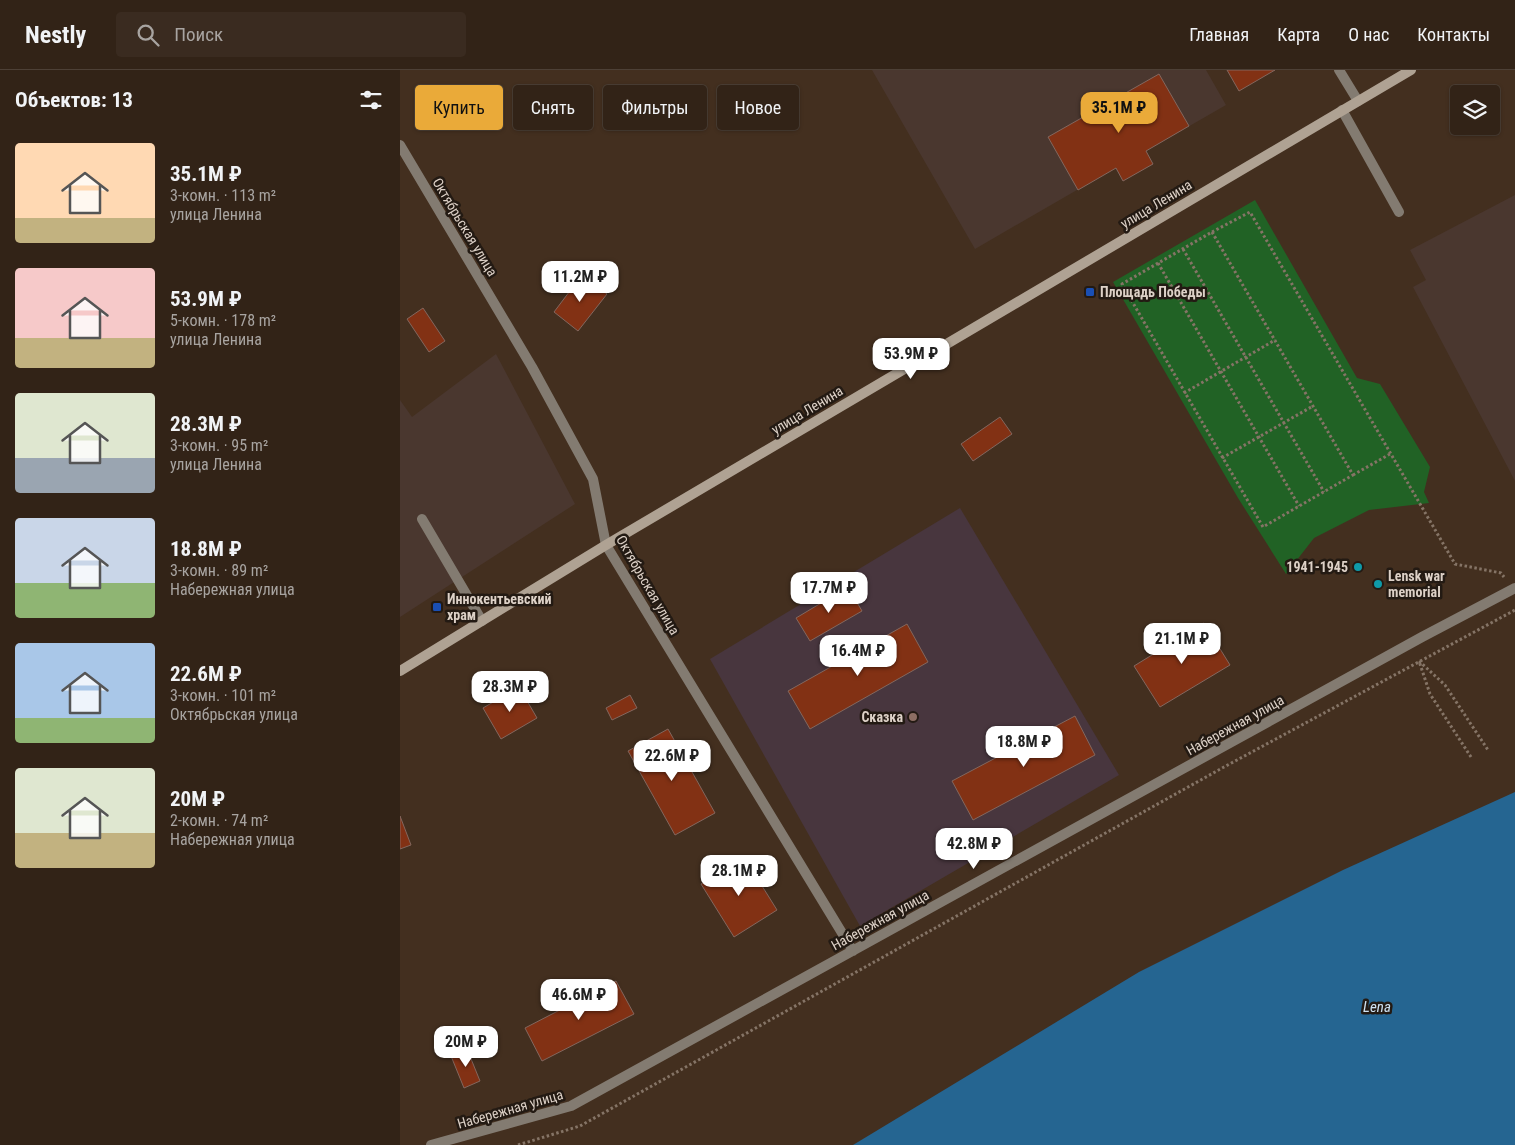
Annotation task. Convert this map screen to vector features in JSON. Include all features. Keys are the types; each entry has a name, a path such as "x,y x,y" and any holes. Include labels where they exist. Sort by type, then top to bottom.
{"main road":[{"name":"улица Ленина","path":"400,671 606,545 1411,70"}],"street":[{"path":"1339,70 1358,101"},
{"path":"1342,110 1399,212"},
{"name":"Октябрьская улица","path":"400,145 532,367 593,479 606,545 853,951"},
{"path":"422,520 482,621"},
{"name":"Набережная улица","path":"431,1145 571,1106 1422,637 1514,589"}],"path":[{"path":"1390,454 1262,527 1122,284 1250,212 1455,564 1501,572 1514,589"},
{"path":"1212,232 1353,475"},
{"path":"1184,249 1324,492"},
{"path":"1158,263 1299,506"},
{"path":"1184,393 1275,340"},
{"path":"1222,458 1313,406"},
{"path":"518,1145 580,1126 1232,762 1515,610"},
{"path":"1419,661 1445,685 1488,750"},
{"path":"1419,661 1430,694 1471,757"}],"shaded area":[{"path":"872,70 1206,70 1226,105 1146,151 1153,164 1123,181 1115,168 975,249"},
{"path":"1515,195 1515,481 1413,287 1426,280 1410,250"},
{"path":"496,354 575,504 400,617 400,400 412,417"},
{"name":"Сказка","path":"960,508 1119,775 860,926 710,659"}],"green space":[{"path":"1255,200 1357,378 1380,384 1430,467 1424,492 1429,503 1369,510 1314,538 1286,574 1238,498 1113,282"}],"water":[{"name":"Lena","path":"1515,792 1515,1145 853,1145 1139,972 1343,870"}],"building":[{"path":"1227,70 1275,70 1239,91"},
{"path":"1159,74 1189,126 1146,151 1153,164 1123,181 1116,168 1078,190 1048,137"},
{"path":"582,275 607,294 578,331 554,312"},
{"path":"423,308 445,341 429,352 407,319"},
{"path":"1000,417 1012,434 973,461 961,444"},
{"path":"848,587 862,611 810,641 796,618"},
{"path":"1204,623 1230,665 1160,707 1134,666"},
{"path":"907,624 928,662 810,729 788,691"},
{"path":"519,687 537,718 501,739 483,708"},
{"path":"630,695 637,708 612,720 606,708"},
{"path":"1075,716 1095,755 973,820 952,781"},
{"path":"668,729 715,813 675,835 628,751"},
{"path":"400,816 411,845 400,849"},
{"path":"744,857 777,910 734,937 701,884"},
{"path":"616,981 634,1014 542,1061 525,1028"},
{"path":"467,1049 480,1081 464,1088 451,1056"}],"place":[{"name":"Площадь Победы","path":"1090,292"},
{"name":"1941-1945","path":"1358,567"},
{"name":"Lensk war memorial","path":"1378,584"},
{"name":"Иннокентьевский храм","path":"437,607"},
{"name":"Сказка","path":"913,717"}]}
